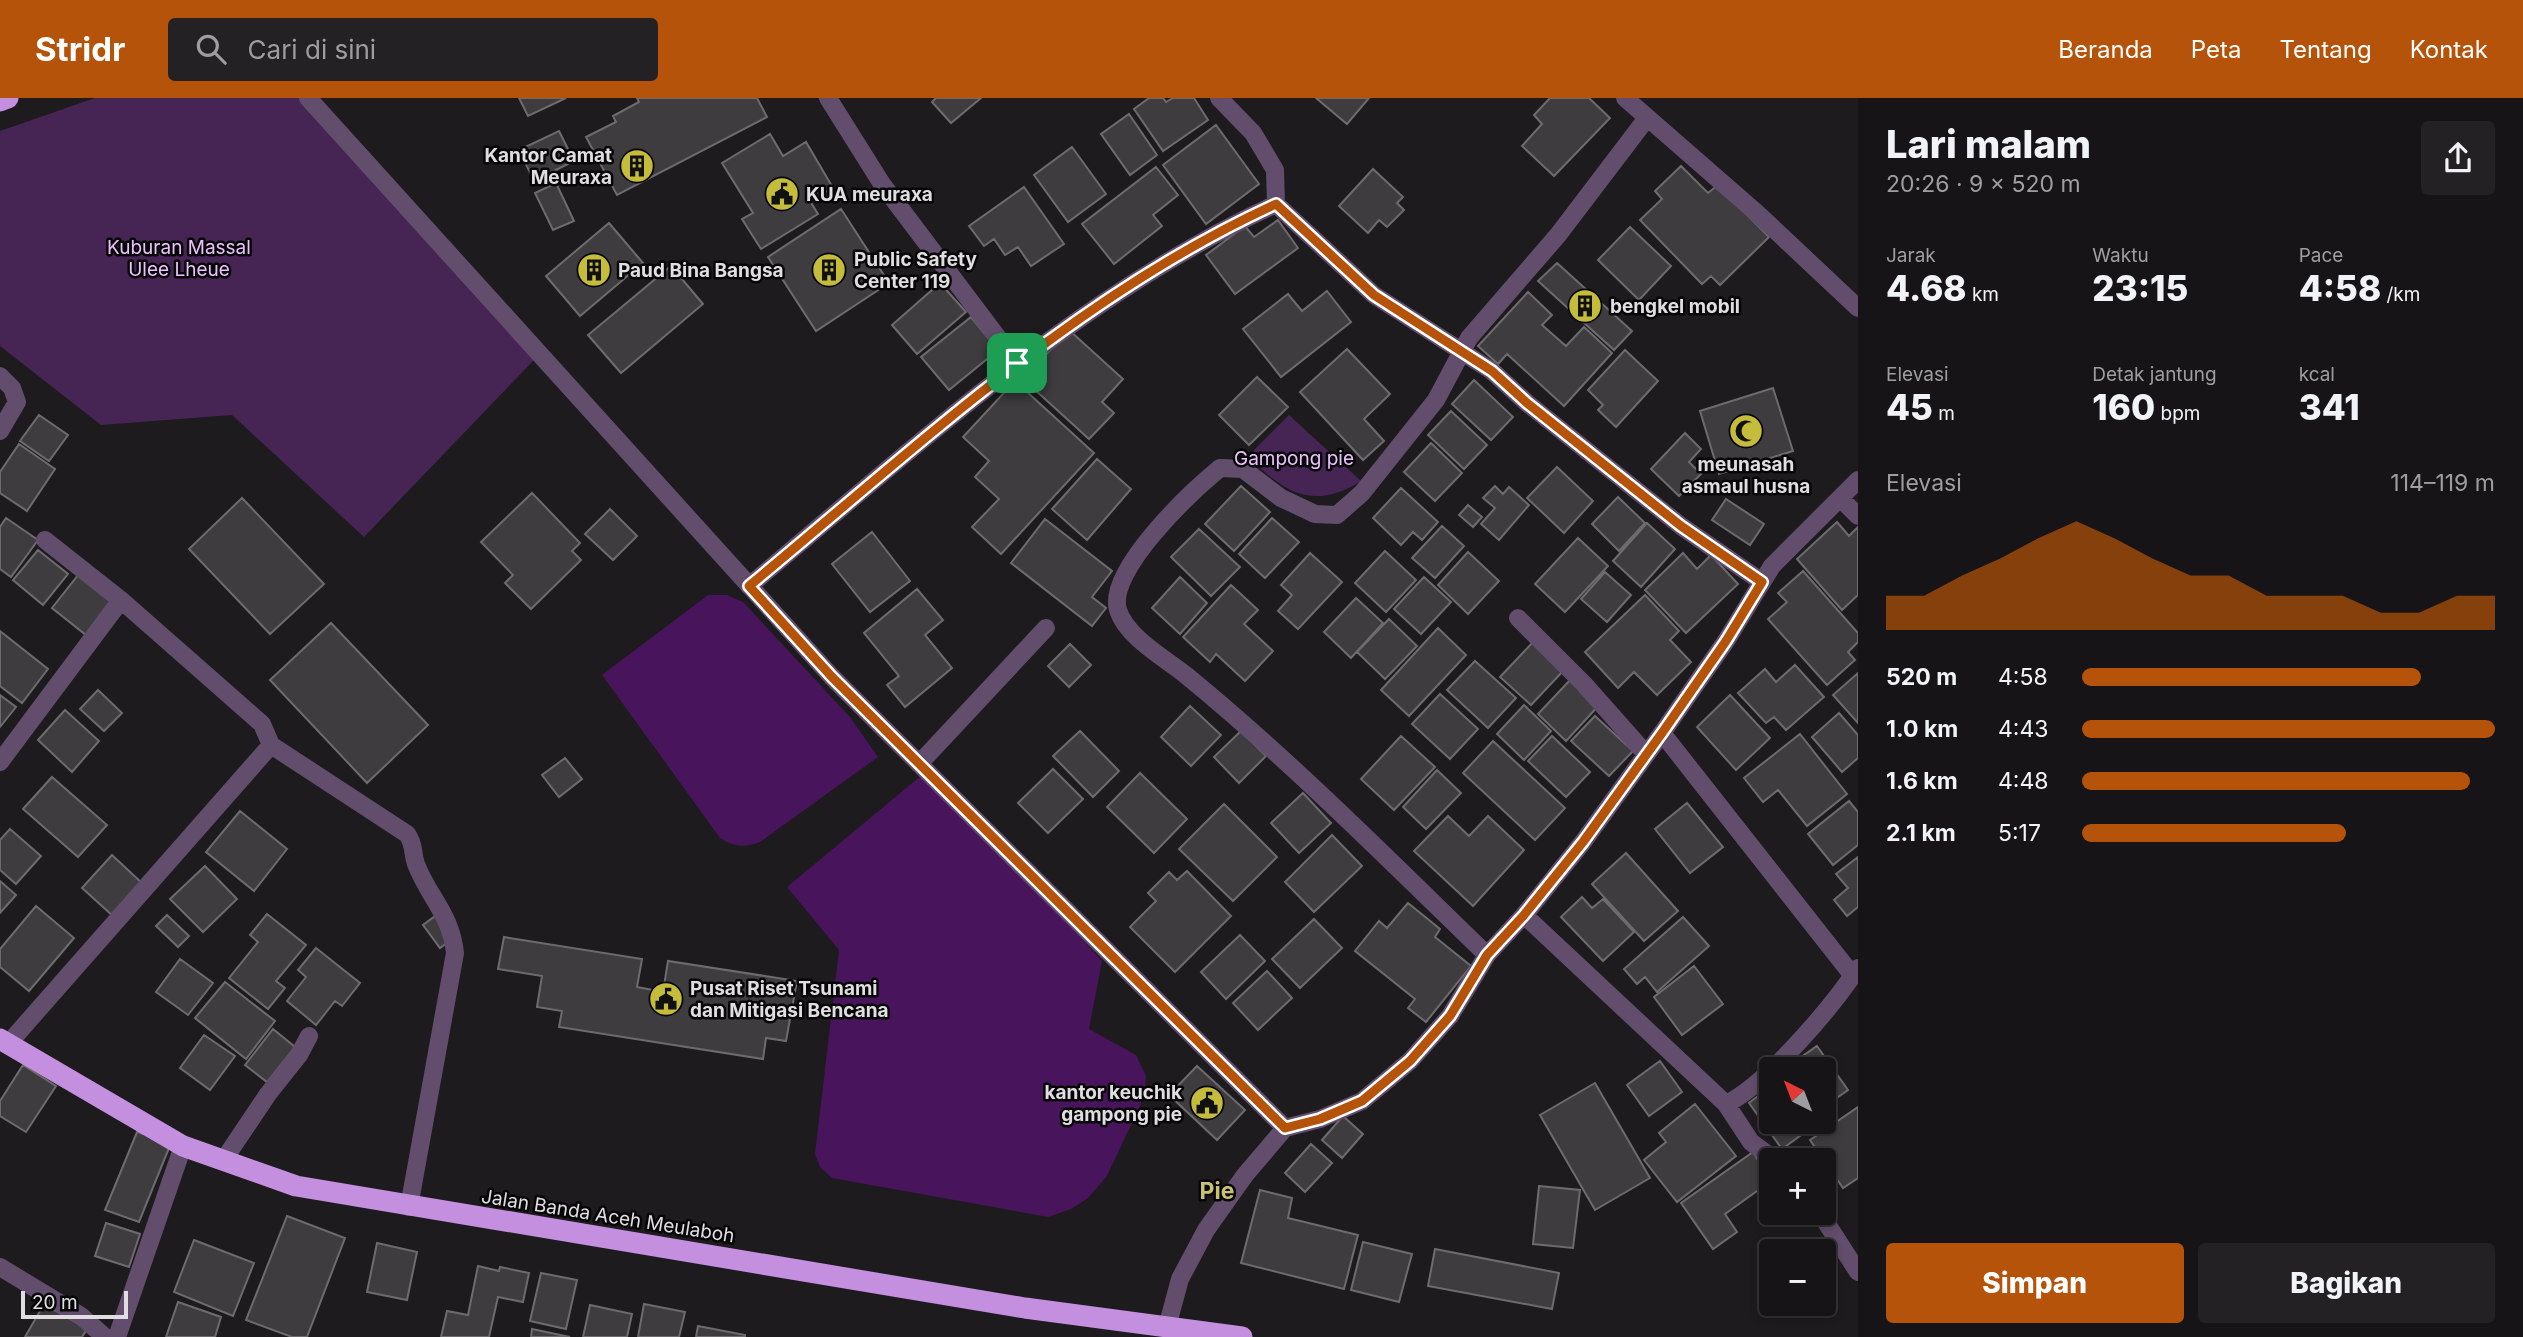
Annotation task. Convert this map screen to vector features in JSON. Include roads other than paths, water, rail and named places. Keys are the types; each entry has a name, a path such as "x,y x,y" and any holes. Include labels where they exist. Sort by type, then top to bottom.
{"highway":[{"path":"0,101 8,98"},
{"name":"Jalan Banda Aceh Meulaboh","path":"4,1042 183,1146 296,1186 1025,1308 1241,1337"}],"street":[{"path":"308,98 832,677 1285,1128"},
{"path":"828,98 882,184 1017,363"},
{"path":"1219,98 1253,134 1275,170 1276,204 1374,295 1492,371 1527,403 1681,526 1762,582"},
{"path":"1625,98 1758,214 1858,308"},
{"path":"1487,955 1268,743 1132,632 1118,606 1124,571 1198,486 1220,468 1243,469 1281,498 1315,514 1336,515 1362,493 1436,400 1461,352 1483,319 1558,235 1647,118"},
{"path":"749,586 1017,363 1116,294 1217,231 1276,204"},
{"path":"0,376 12,388 17,402 0,431"},
{"path":"1167,1327 1180,1279 1206,1230 1245,1175 1285,1128 1320,1119 1362,1101 1410,1061 1450,1016 1487,955 1524,915 1583,842 1662,733 1726,641 1772,566 1858,480"},
{"path":"1840,498 1858,516"},
{"path":"45,540 121,600 262,723 271,745 407,834 414,843 415,862 447,917 453,934 455,953 409,1207"},
{"path":"0,762 121,600"},
{"path":"1518,618 1584,684 1646,754"},
{"path":"919,764 1046,628"},
{"path":"1662,733 1855,972 1776,1065 1726,1104"},
{"path":"4,1042 271,745"},
{"path":"1524,915 1726,1104 1751,1143 1759,1149"},
{"path":"223,1161 299,1055 309,1036"},
{"path":"117,1337 183,1146"},
{"path":"1828,1225 1858,1272"},
{"path":"0,1267 81,1316 105,1337"}],"place":[{"name":"Kantor Camat Meuraxa","path":"637,166"},
{"name":"KUA meuraxa","path":"782,194"},
{"name":"Paud Bina Bangsa","path":"594,270"},
{"name":"Public Safety Center 119","path":"829,270"},
{"name":"bengkel mobil","path":"1585,306"},
{"name":"meunasah asmaul husna","path":"1746,431"},
{"name":"Pusat Riset Tsunami dan Mitigasi Bencana","path":"666,999"},
{"name":"kantor keuchik gampong pie","path":"1207,1103"}],"district":[{"name":"Pie","path":"1217,1191"}],"park label":[{"name":"Kuburan Massal Ulee Lheue","path":"179,258"},
{"name":"Gampong pie","path":"1294,458"}]}
